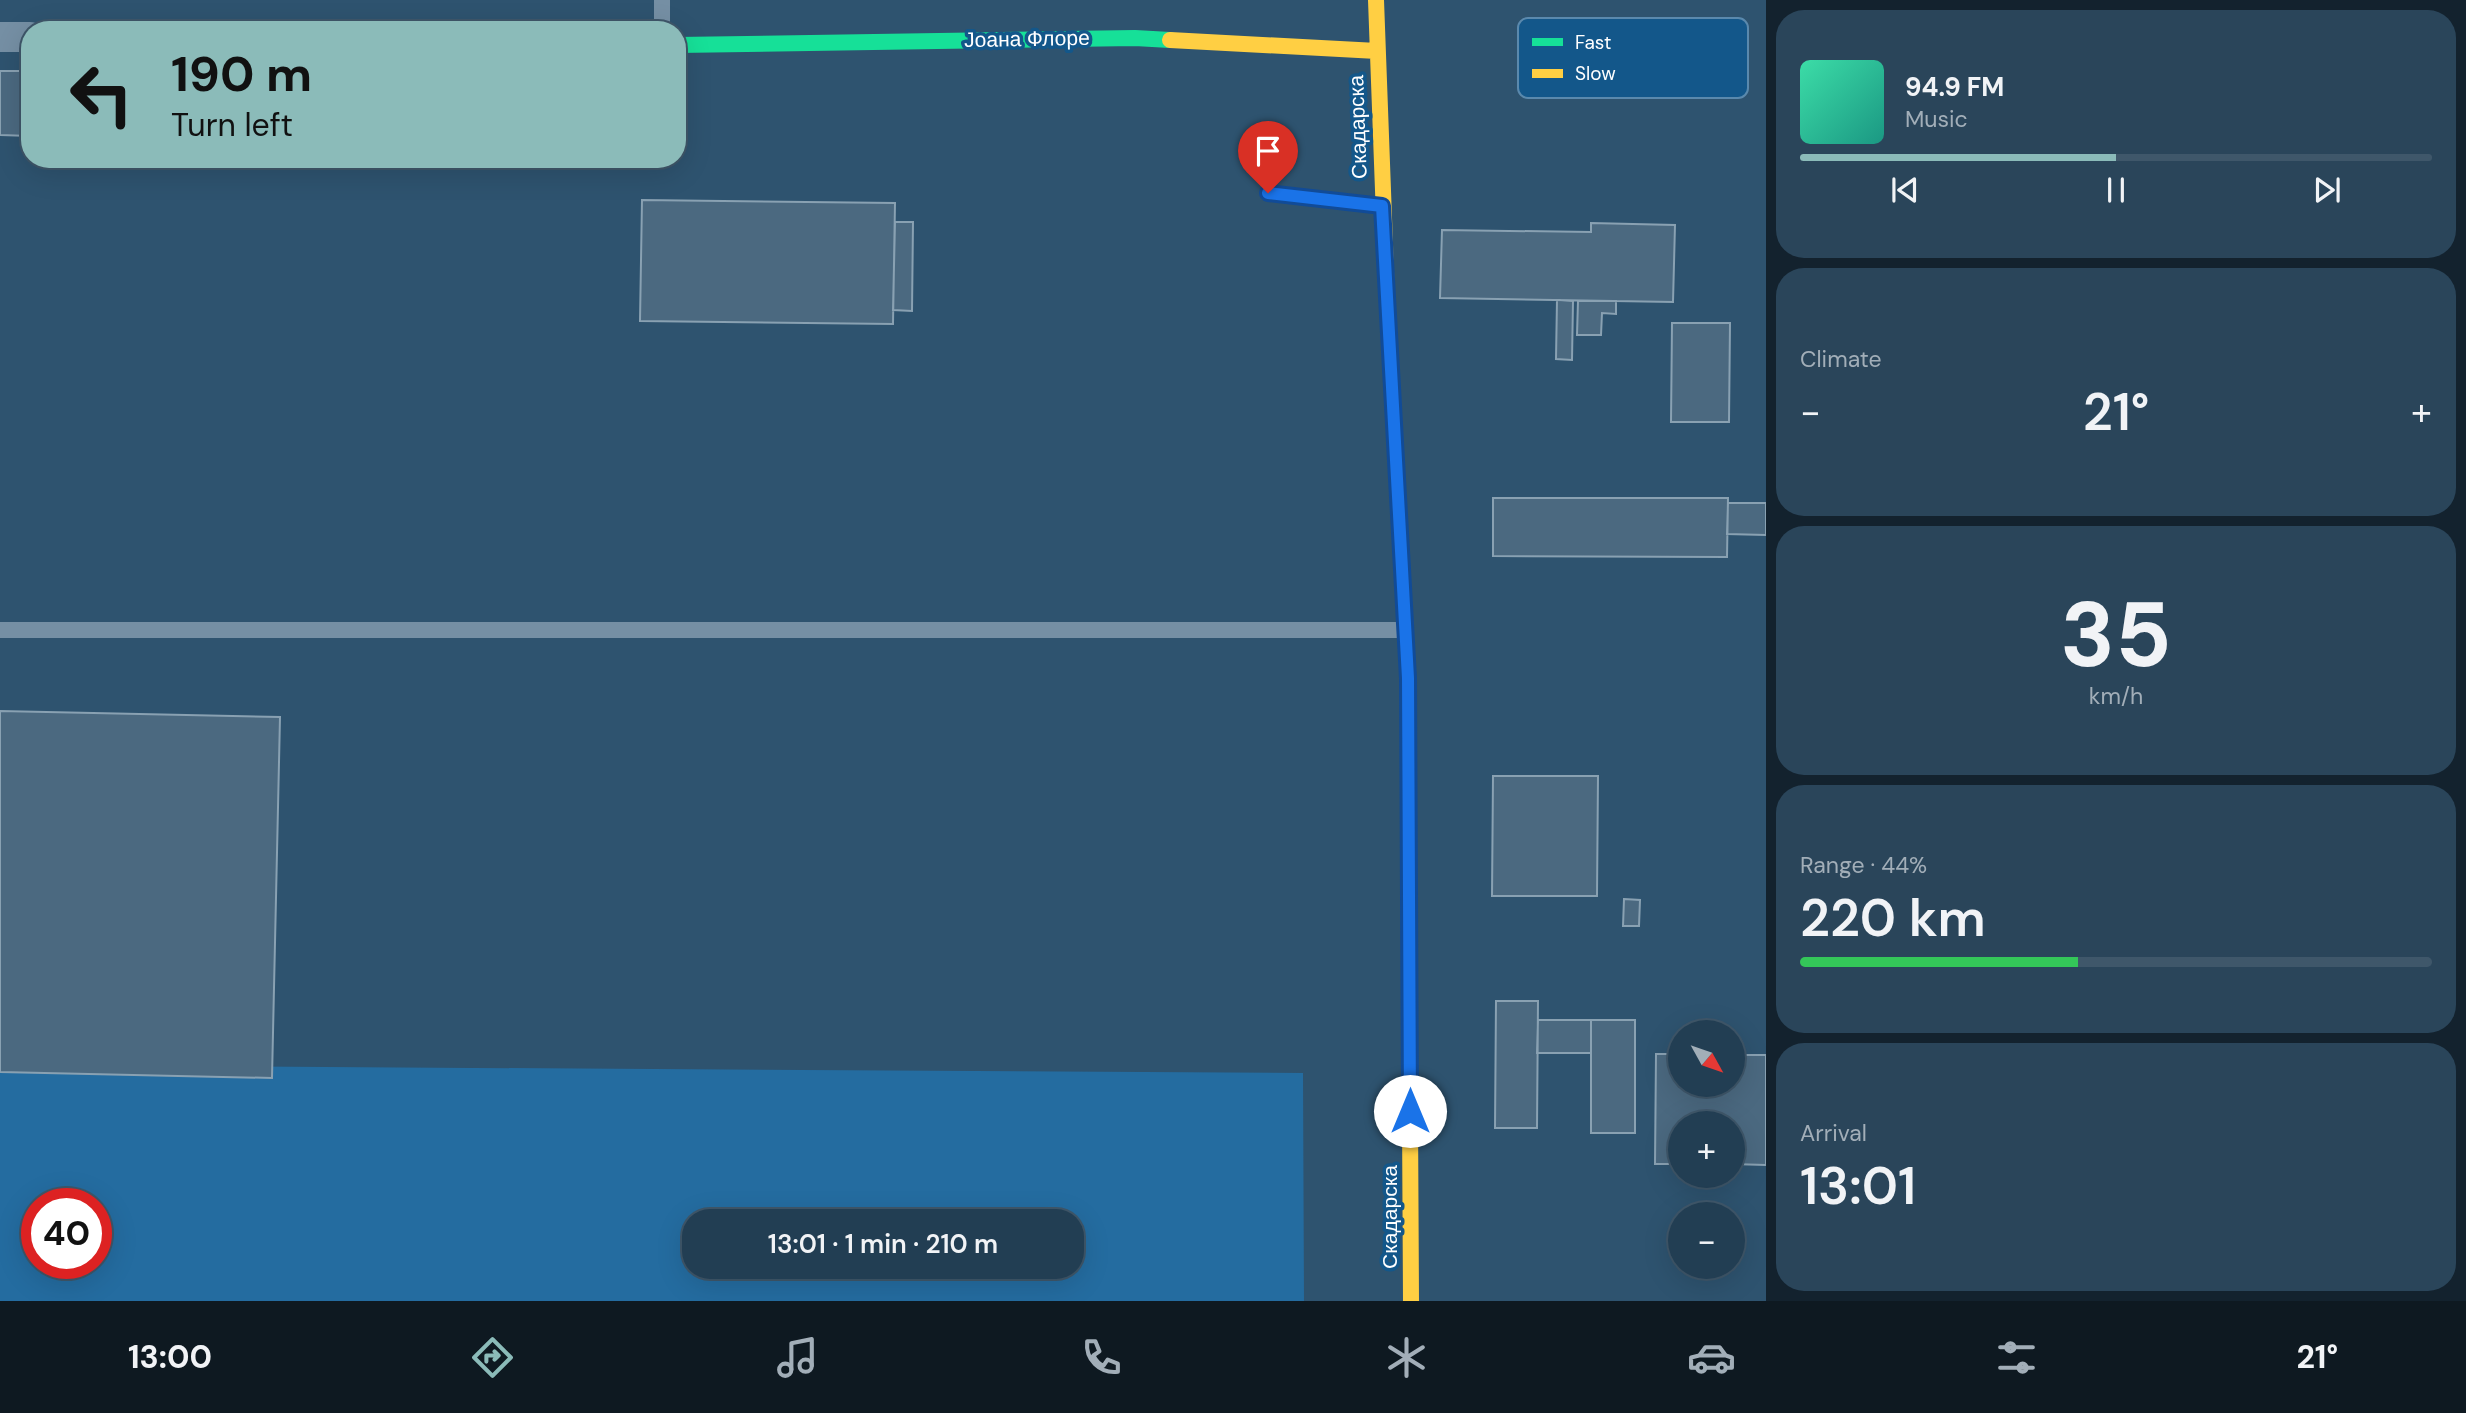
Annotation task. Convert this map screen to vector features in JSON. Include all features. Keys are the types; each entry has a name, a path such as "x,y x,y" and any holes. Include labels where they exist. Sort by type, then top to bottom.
{"street":[{"name":"Скадарска","path":"1376,0 1382,206 1408,692 1411,1301"},
{"path":"0,37 21,37"},
{"name":"Јоана Флоре","path":"686,45 1135,38 1377,51"}],"lane":[{"path":"662,0 662,21"},
{"path":"1268,193 1382,206"},
{"path":"0,630 1406,630"}],"shaded area":[{"path":"0,1065 1303,1073 1304,1301 0,1301"}],"building":[{"path":"0,71 21,71 21,136 0,135"},
{"path":"642,200 895,203 893,324 640,321"},
{"path":"895,222 913,222 912,311 893,310"},
{"path":"1591,223 1675,225 1673,302 1440,298 1442,230 1591,232"},
{"path":"1557,300 1573,301 1572,360 1556,359"},
{"path":"1578,301 1616,301 1616,314 1602,313 1601,335 1577,335"},
{"path":"1672,323 1730,323 1729,422 1671,422"},
{"path":"1493,498 1728,498 1727,557 1493,556"},
{"path":"1728,503 1766,503 1766,535 1727,534"},
{"path":"0,711 280,717 272,1078 0,1072"},
{"path":"1493,776 1598,776 1597,896 1492,896"},
{"path":"1624,899 1640,900 1639,926 1623,926"},
{"path":"1496,1001 1538,1001 1537,1128 1495,1128"},
{"path":"1538,1020 1591,1020 1591,1053 1537,1053"},
{"path":"1591,1020 1635,1020 1635,1133 1591,1133"},
{"path":"1656,1054 1668,1054 1668,1097 1745,1097 1745,1055 1766,1055 1766,1165 1745,1164 1745,1111 1668,1111 1668,1164 1655,1164"}],"traffic: fast":[{"path":"686,45 1135,38 1170,40"},
{"path":"1387,299 1408,678 1409,929"}],"traffic: slow":[{"path":"1376,0 1387,299"},
{"path":"1170,40 1377,51"},
{"path":"1409,929 1411,1301"}],"route":[{"path":"1268,193 1382,206 1408,678 1410,1111"}]}
